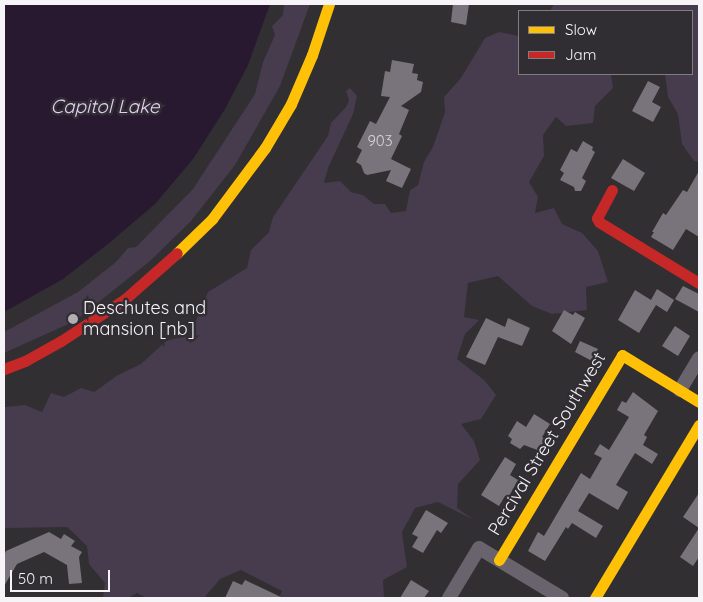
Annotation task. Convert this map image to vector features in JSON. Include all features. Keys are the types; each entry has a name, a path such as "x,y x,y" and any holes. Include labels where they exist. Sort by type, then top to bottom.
{"street":[{"path":"4,370 25,361 61,340 125,298 158,272 212,219 265,148 291,104 312,55 329,4"},
{"path":"612,190 597,218 599,222 699,283"},
{"name":"Percival Street Southwest","path":"449,598 480,548 499,560 622,355 680,390"},
{"path":"699,358 680,390 699,402"},
{"path":"595,598 699,426"},
{"path":"499,560 562,598"}],"shaded area":[{"path":"284,4 310,4 280,86 235,165 191,221 150,261 75,321 4,353 4,332 78,292 116,262 128,248 136,247 193,189 255,94 263,62 275,35 272,26 283,15"},
{"path":"554,4 699,4 699,162 694,161 682,144 678,114 668,97 665,75 693,75 693,10 551,10"},
{"path":"499,32 518,36 518,75 611,75 613,88 595,106 593,123 566,126 556,117 543,135 544,156 529,182 538,197 535,213 554,208 562,224 582,233 598,251 608,282 586,287 587,310 552,314 532,306 498,276 468,283 464,317 479,320 465,334 457,359 484,380 496,395 481,419 461,424 474,441 480,460 458,484 457,508 474,520 438,502 415,508 402,532 407,567 383,580 384,597 357,598 279,598 282,591 241,570 220,579 204,598 146,598 137,593 128,598 103,598 105,583 89,564 87,546 67,527 4,528 5,407 25,405 42,412 51,393 64,397 81,388 94,392 118,375 141,364 166,341 190,335 208,292 247,268 251,250 269,232 273,217 328,136 331,123 346,107 349,100 346,91 350,88 357,96 353,114 328,168 324,183 340,181 351,192 363,195 374,204 385,204 391,213 406,211 410,190 418,185 424,162 433,147 445,112 444,97 461,78 485,38"}],"water":[{"name":"Capitol Lake","path":"4,4 270,4 248,65 225,109 193,159 155,204 63,279 4,312"}],"building":[{"path":"453,4 469,4 466,25 451,22"},
{"path":"392,60 414,64 412,73 418,74 417,80 423,82 421,92 401,106 409,110 399,134 402,136 391,159 411,169 402,188 386,181 391,170 367,175 364,173 361,165 356,162 362,150 357,147 370,121 376,124 390,97 381,96 385,71 390,72"},
{"path":"648,81 660,87 652,102 661,107 653,122 632,111"},
{"path":"583,141 593,147 592,150 595,152 582,178 586,181 581,191 575,191 574,187 560,180 564,173 560,170 571,149 577,152"},
{"path":"623,159 645,173 634,191 611,178"},
{"path":"699,171 699,237 686,229 673,250 651,237 654,232 652,232 663,213 666,215 683,190 687,192"},
{"path":"683,286 699,294 699,312 675,299"},
{"path":"657,289 674,300 667,312 656,305 639,333 618,320 635,290 651,300"},
{"path":"564,310 573,315 575,312 585,318 571,344 552,331"},
{"path":"486,318 505,327 508,318 530,328 522,346 498,337 485,365 466,357"},
{"path":"675,326 690,336 678,356 662,346"},
{"path":"580,341 598,349 592,361 575,352"},
{"path":"633,392 658,411 644,435 647,437 643,445 658,454 652,464 635,453 616,485 628,492 618,510 589,493 578,511 603,526 596,538 572,523 568,529 566,527 545,561 528,551 538,532 544,536 581,473 590,479 602,458 594,454 600,444 609,450 629,417 617,410 622,401 626,403"},
{"path":"534,414 550,424 542,437 547,440 540,451 524,445 520,449 510,443 512,439 508,436 517,421 526,427"},
{"path":"505,457 516,464 510,475 518,480 508,498 505,496 499,506 481,495"},
{"path":"699,493 699,528 683,517"},
{"path":"426,510 448,523 441,533 437,530 423,553 412,547 418,537 412,534"},
{"path":"699,528 699,557 693,566 680,557"},
{"path":"49,532 61,539 64,534 75,541 71,546 82,552 79,557 82,583 69,584 67,565 44,552 17,564 4,586 4,555 6,551"},
{"path":"245,580 283,598 225,598 233,581 242,585"},
{"path":"411,580 429,591 424,598 400,598"}],"traffic: slow":[{"path":"177,253 212,219 265,148 291,104 312,55 329,4"},
{"path":"499,560 622,355 699,402"},
{"path":"595,598 699,425"}],"traffic: jam":[{"path":"612,190 597,218 599,222 699,283"},
{"path":"4,369 25,361 61,341 125,299 177,253"}],"place":[{"name":"Deschutes and mansion [nb]","path":"73,319"}]}
